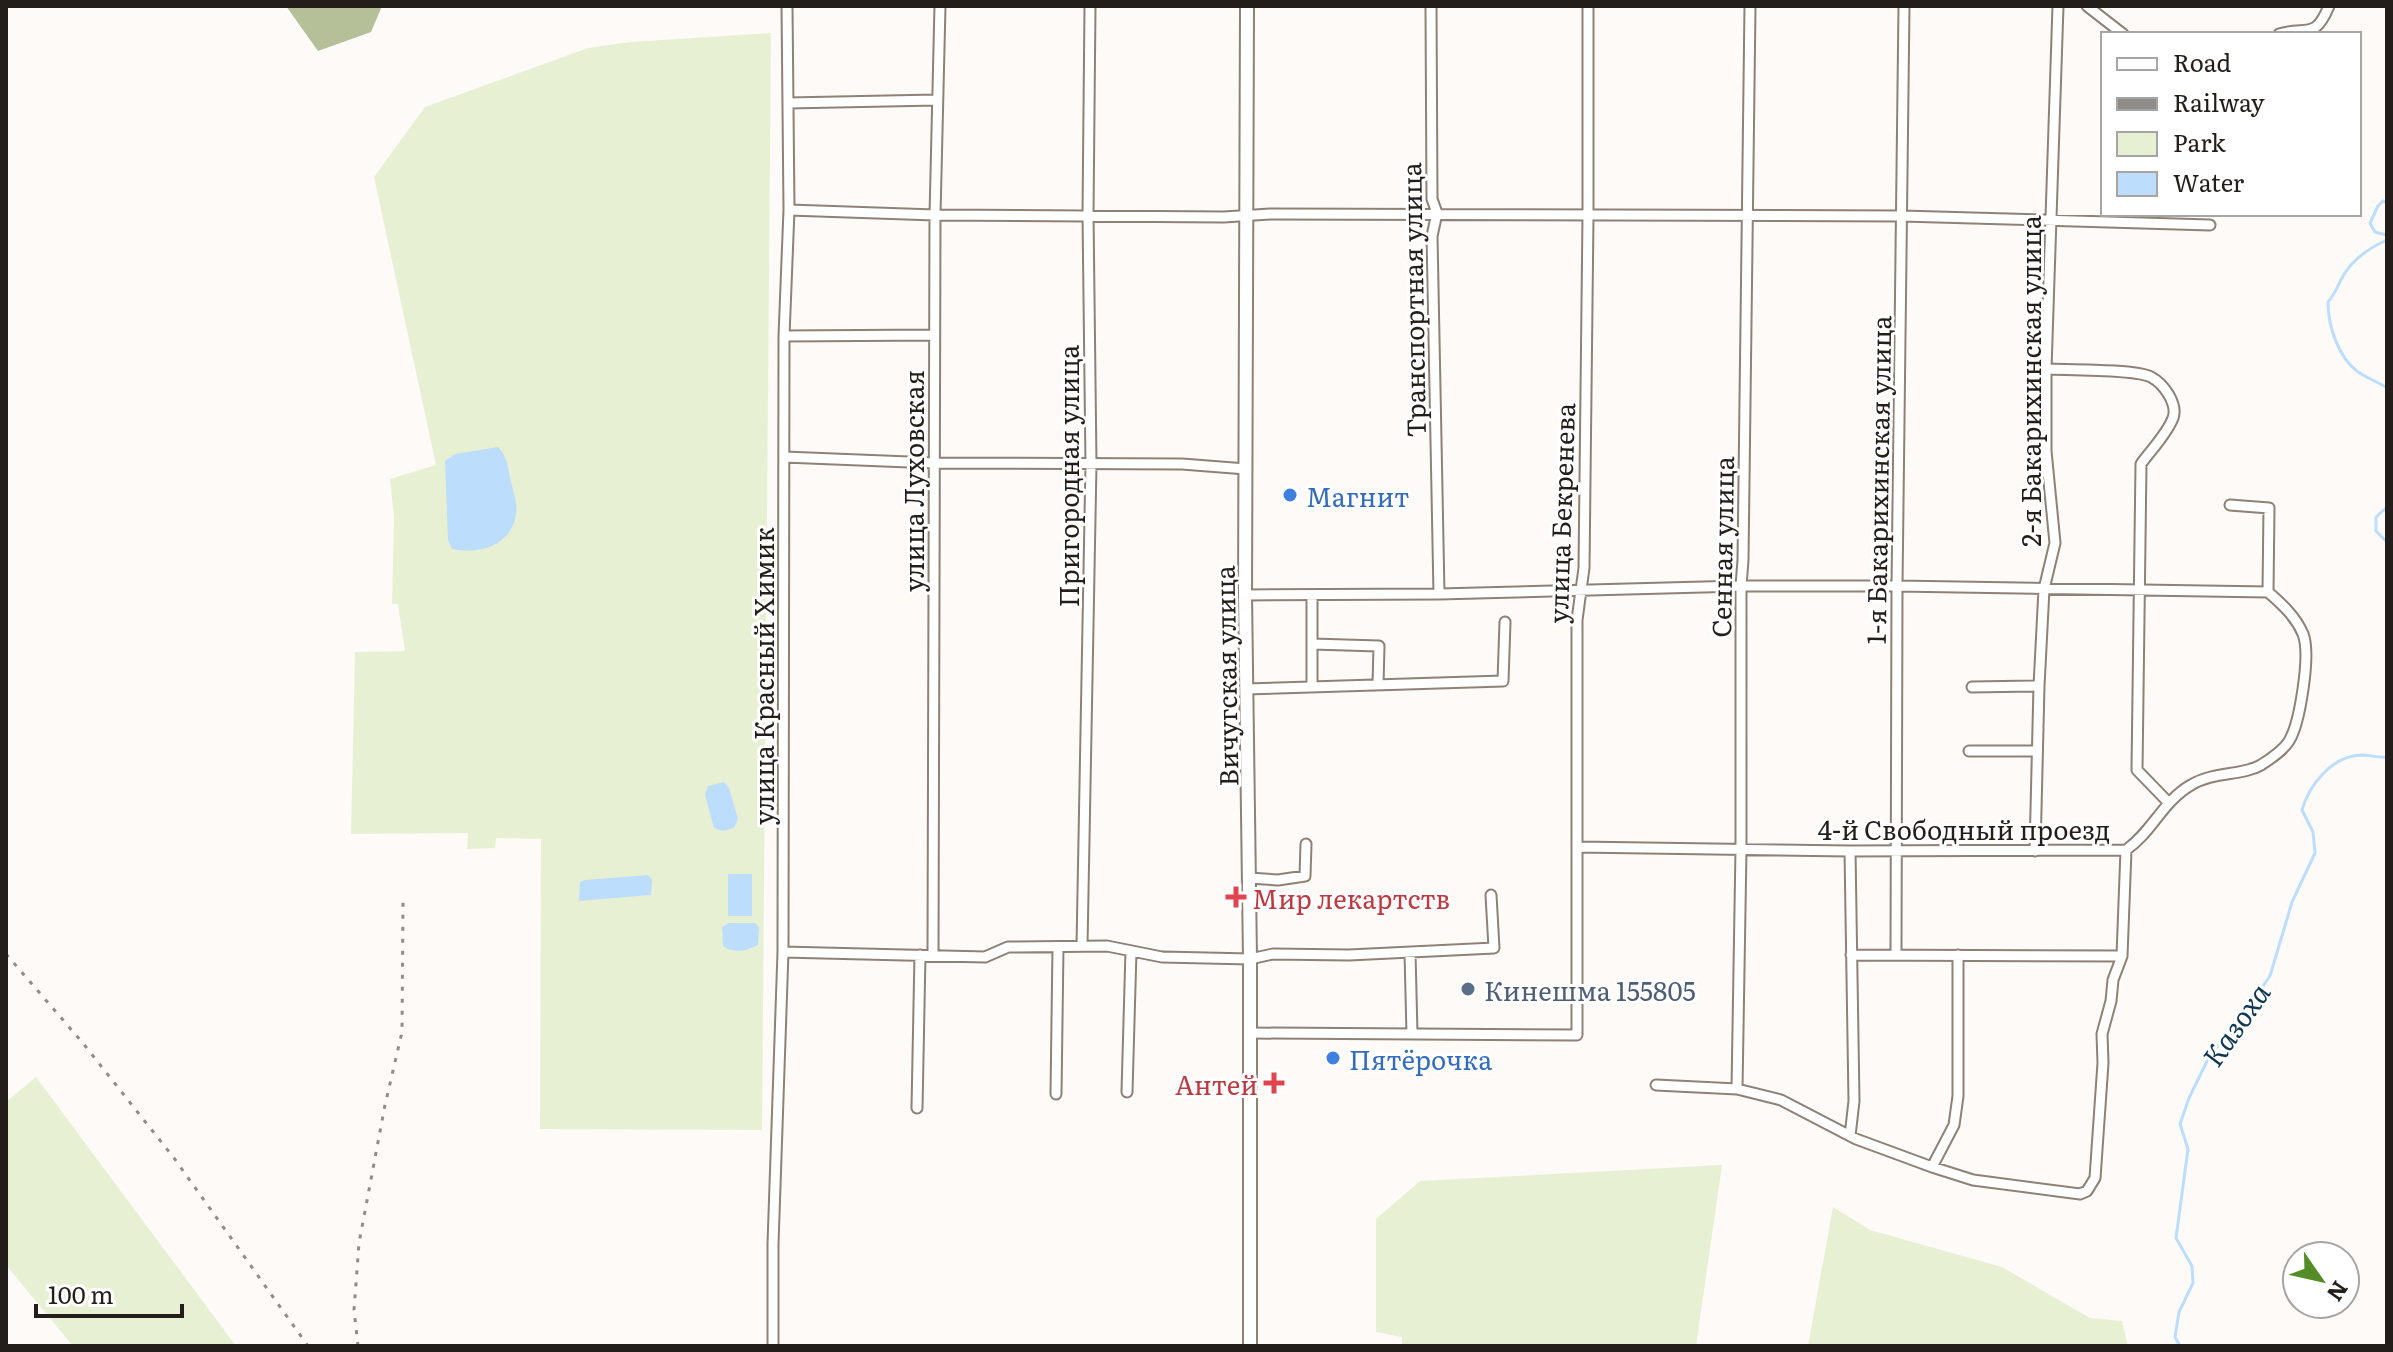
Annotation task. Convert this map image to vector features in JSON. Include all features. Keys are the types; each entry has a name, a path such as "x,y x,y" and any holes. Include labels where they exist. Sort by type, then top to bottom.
{"main road":[{"name":"Вичугская улица","path":"1247,6 1245,595 1250,959 1250,1346"}],"street":[{"name":"улица Красный Химик","path":"773,1346 773,1244 783,952 784,336 789,210 787,6"},
{"name":"улица Луховская","path":"933,955 934,335 940,6"},
{"name":"Пригородная улица","path":"1082,946 1091,464 1088,214 1090,6"},
{"name":"Транспортная улица","path":"1431,6 1432,199 1437,213 1432,236 1439,594"},
{"name":"улица Бекренева","path":"1412,1034 1577,1035 1577,620 1584,568 1588,6"},
{"name":"Сенная улица","path":"1737,1089 1750,6"},
{"name":"1-я Бакарихинская улица","path":"1896,955 1904,6"},
{"name":"2-я Бакарихинская улица","path":"2035,851 2044,589 2055,543 2046,451 2046,369 2058,6"},
{"path":"2087,6 2120,32"},
{"path":"2300,32 2321,25 2329,6"},
{"path":"788,103 936,100"},
{"path":"789,210 935,215 1437,213 1902,216 2210,225"},
{"path":"784,336 934,335"},
{"path":"2046,369 2131,373 2151,377 2175,407 2174,417 2141,464 2137,770 2168,802"},
{"path":"784,457 934,463 1182,464 1246,469"},
{"path":"1245,595 1439,594 1741,586 2268,592 2269,508 2230,505"},
{"name":"4-й Свободный проезд","path":"1578,847 1850,851 2126,850 2146,832 2168,802 2189,786 2209,776 2257,767 2284,748 2290,739 2299,715 2307,648 2303,633 2285,606 2268,592"},
{"path":"1312,595 1312,687"},
{"path":"1246,689 1503,681 1505,622"},
{"path":"1312,644 1379,646 1378,685"},
{"path":"1972,687 2039,686"},
{"path":"1969,751 2037,751"},
{"path":"1249,878 1278,880 1305,876 1306,844"},
{"path":"1656,1085 1737,1089 1791,1104 1850,1136 1973,1180 2080,1194 2087,1191 2095,1178 2103,1063 2102,1034 2113,980 2122,956 2126,850"},
{"path":"1850,851 1854,1101 1850,1136"},
{"path":"783,952 985,957 1008,947 1107,946 1162,957 1250,959 1273,954 1349,955 1494,948 1491,895"},
{"path":"1056,1094 1058,947"},
{"path":"1127,1092 1131,951"},
{"path":"1250,1033 1412,1034 1410,953"},
{"path":"917,1108 920,955"},
{"path":"1851,955 2122,956"},
{"path":"1932,1167 1954,1125 1958,1096 1958,955"}],"green space":[{"path":"286,6 382,6 371,32 318,51"},
{"path":"771,33 762,1130 540,1129 541,839 496,838 495,848 467,849 468,833 351,834 355,652 405,651 398,604 392,604 394,517 390,479 436,465 374,177 425,107 588,48 630,42"},
{"path":"36,1077 236,1346 73,1346 6,1265 6,1102"},
{"path":"1722,1165 1696,1346 1402,1346 1402,1337 1376,1332 1376,1219 1420,1181"},
{"path":"1833,1207 1870,1230 2002,1267 2090,1318 2122,1321 2128,1346 1808,1346"}],"water":[{"path":"498,447 506,459 515,498 513,525 501,540 484,549 452,549 448,540 445,461 455,454"},
{"path":"724,782 729,788 738,819 734,828 723,831 714,828 705,795 708,786"},
{"path":"728,874 752,874 752,916 728,916"},
{"path":"648,875 652,880 651,895 579,901 580,882 585,880"},
{"path":"729,923 755,923 759,927 758,945 740,951 723,946 722,927"}],"waterway":[{"name":"Казоха","path":"2387,203 2383,201 2378,206 2370,223 2375,232 2387,235"},
{"name":"Казоха","path":"2387,240 2356,260 2328,302 2332,331 2345,358 2358,372 2387,388"},
{"name":"Казоха","path":"2387,507 2376,517 2376,531 2387,542"},
{"name":"Казоха","path":"2180,1346 2175,1337 2179,1312 2193,1283 2192,1266 2176,1238 2188,1149 2180,1124 2189,1098 2209,1057 2270,976 2292,902 2315,853 2313,832 2302,810 2310,791 2323,774 2341,760 2361,755 2387,757"}],"railway":[{"path":"358,1346 354,1310 359,1243 402,1032 403,902"},
{"path":"6,954 82,1042 174,1158 308,1346"}],"place":[{"name":"Магнит","path":"1290,495"},
{"name":"Мир лекартств","path":"1236,897"},
{"name":"Кинешма 155805","path":"1468,989"},
{"name":"Пятёрочка","path":"1333,1058"},
{"name":"Антей","path":"1274,1083"}]}
